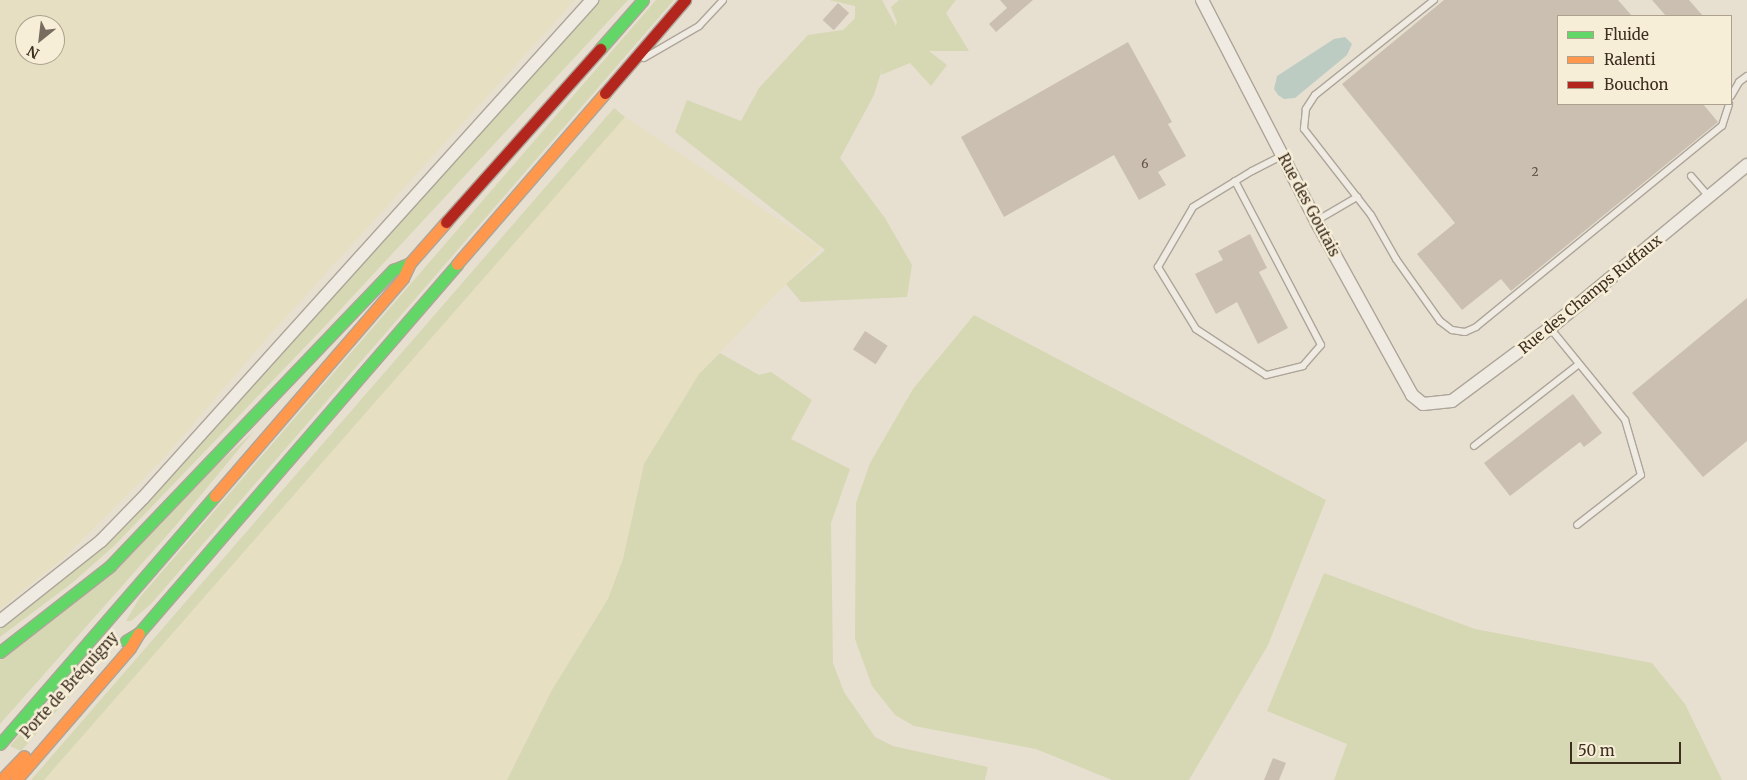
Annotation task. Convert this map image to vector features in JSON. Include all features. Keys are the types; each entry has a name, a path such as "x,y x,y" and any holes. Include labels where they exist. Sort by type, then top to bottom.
{"main road":[{"path":"0,744 403,278 410,263 643,0"},
{"path":"16,780 130,648 139,633 685,0"},
{"path":"0,652 46,619 110,566 394,270 410,263"},
{"name":"Porte de Bréquigny","path":"1,780 125,642 139,633"}],"street":[{"path":"0,621 101,540 143,498 592,0"},
{"name":"Rue des Goutais","path":"1202,0 1316,221 1412,395 1423,404"},
{"name":"Rue des Champs Ruffaux","path":"1423,404 1452,401 1550,328 1747,165"}],"lane":[{"path":"627,66 700,26 723,0"},
{"path":"1434,0 1315,94 1306,109 1304,129 1357,197 1396,259 1440,321 1452,330 1465,332 1476,327 1722,126 1729,105"},
{"path":"1732,94 1739,82 1747,76"},
{"path":"1235,181 1321,345 1303,366 1266,375 1196,329 1158,267 1193,207 1235,181 1282,155"},
{"path":"1691,176 1709,197"},
{"path":"1316,221 1357,197"},
{"path":"1550,328 1625,420 1641,475 1578,525"},
{"path":"1474,446 1579,364"}],"shaded area":[{"path":"0,0 575,0 267,338 166,456 66,556 0,609"},
{"path":"1345,37 1352,44 1347,55 1295,98 1284,99 1278,95 1274,89 1277,76 1334,39"},
{"path":"625,117 821,248 699,374 644,464 623,559 608,599 552,690 507,780 44,780"}],"green space":[{"path":"600,0 628,0 327,324 114,546 72,583 0,637 0,627 82,563 230,409"},
{"path":"656,0 674,0 151,604 131,621 126,621 140,597"},
{"path":"829,0 882,0 896,26 897,22 891,7 899,0 956,0 946,13 969,51 929,51 947,65 931,86 910,63 881,75 883,66 874,95 840,158 885,218 912,265 907,297 801,302 786,284 825,250 675,132 687,100 741,121 759,88 808,35 843,30 855,18 855,6"},
{"path":"614,108 625,117 44,780 31,780"},
{"path":"974,315 1326,500 1268,645 1189,780 1112,780 1036,749 914,726 895,715 872,686 855,639 856,503 870,463 913,389"},
{"path":"720,353 759,375 771,372 812,400 791,439 850,469 831,523 833,663 844,692 875,737 893,746 988,767 985,780 507,780 552,690 608,599 623,559 644,464 699,374"},
{"path":"253,432 177,524 0,724 0,660"},
{"path":"1324,573 1475,629 1652,663 1685,704 1722,780 1334,780 1347,744 1267,711"},
{"path":"105,643 110,647 96,666 21,751 10,746 88,657"}],"building":[{"path":"1000,0 1033,0 996,32 989,24 1007,8"},
{"path":"1444,0 1618,0 1631,15 1557,15 1557,105 1704,105 1718,122 1511,291 1501,279 1462,310 1417,254 1455,223 1342,84"},
{"path":"1652,0 1689,0 1702,15 1665,15"},
{"path":"838,3 849,13 834,30 823,20"},
{"path":"1128,42 1172,122 1168,124 1186,156 1158,172 1166,185 1139,200 1114,155 1004,217 961,137"},
{"path":"1250,234 1267,268 1259,272 1288,328 1258,344 1237,302 1216,314 1195,274 1223,260 1218,251"},
{"path":"1747,298 1747,441 1703,477 1632,393"},
{"path":"865,331 888,346 876,364 853,349"},
{"path":"1573,394 1602,433 1584,447 1580,442 1510,496 1484,463"},
{"path":"1273,758 1286,763 1279,780 1264,780"}],"traffic: fast":[{"path":"600,49 643,0"},
{"path":"0,652 110,566 393,270 410,263"},
{"path":"126,641 139,633 457,264"},
{"path":"0,744 215,496"}],"traffic: slow":[{"path":"457,264 605,93"},
{"path":"215,496 403,278 410,263 446,222"},
{"path":"16,780 130,648 139,633"},
{"path":"1,780 24,756"}],"traffic: jam":[{"path":"605,93 685,0"},
{"path":"446,222 600,49"}]}
